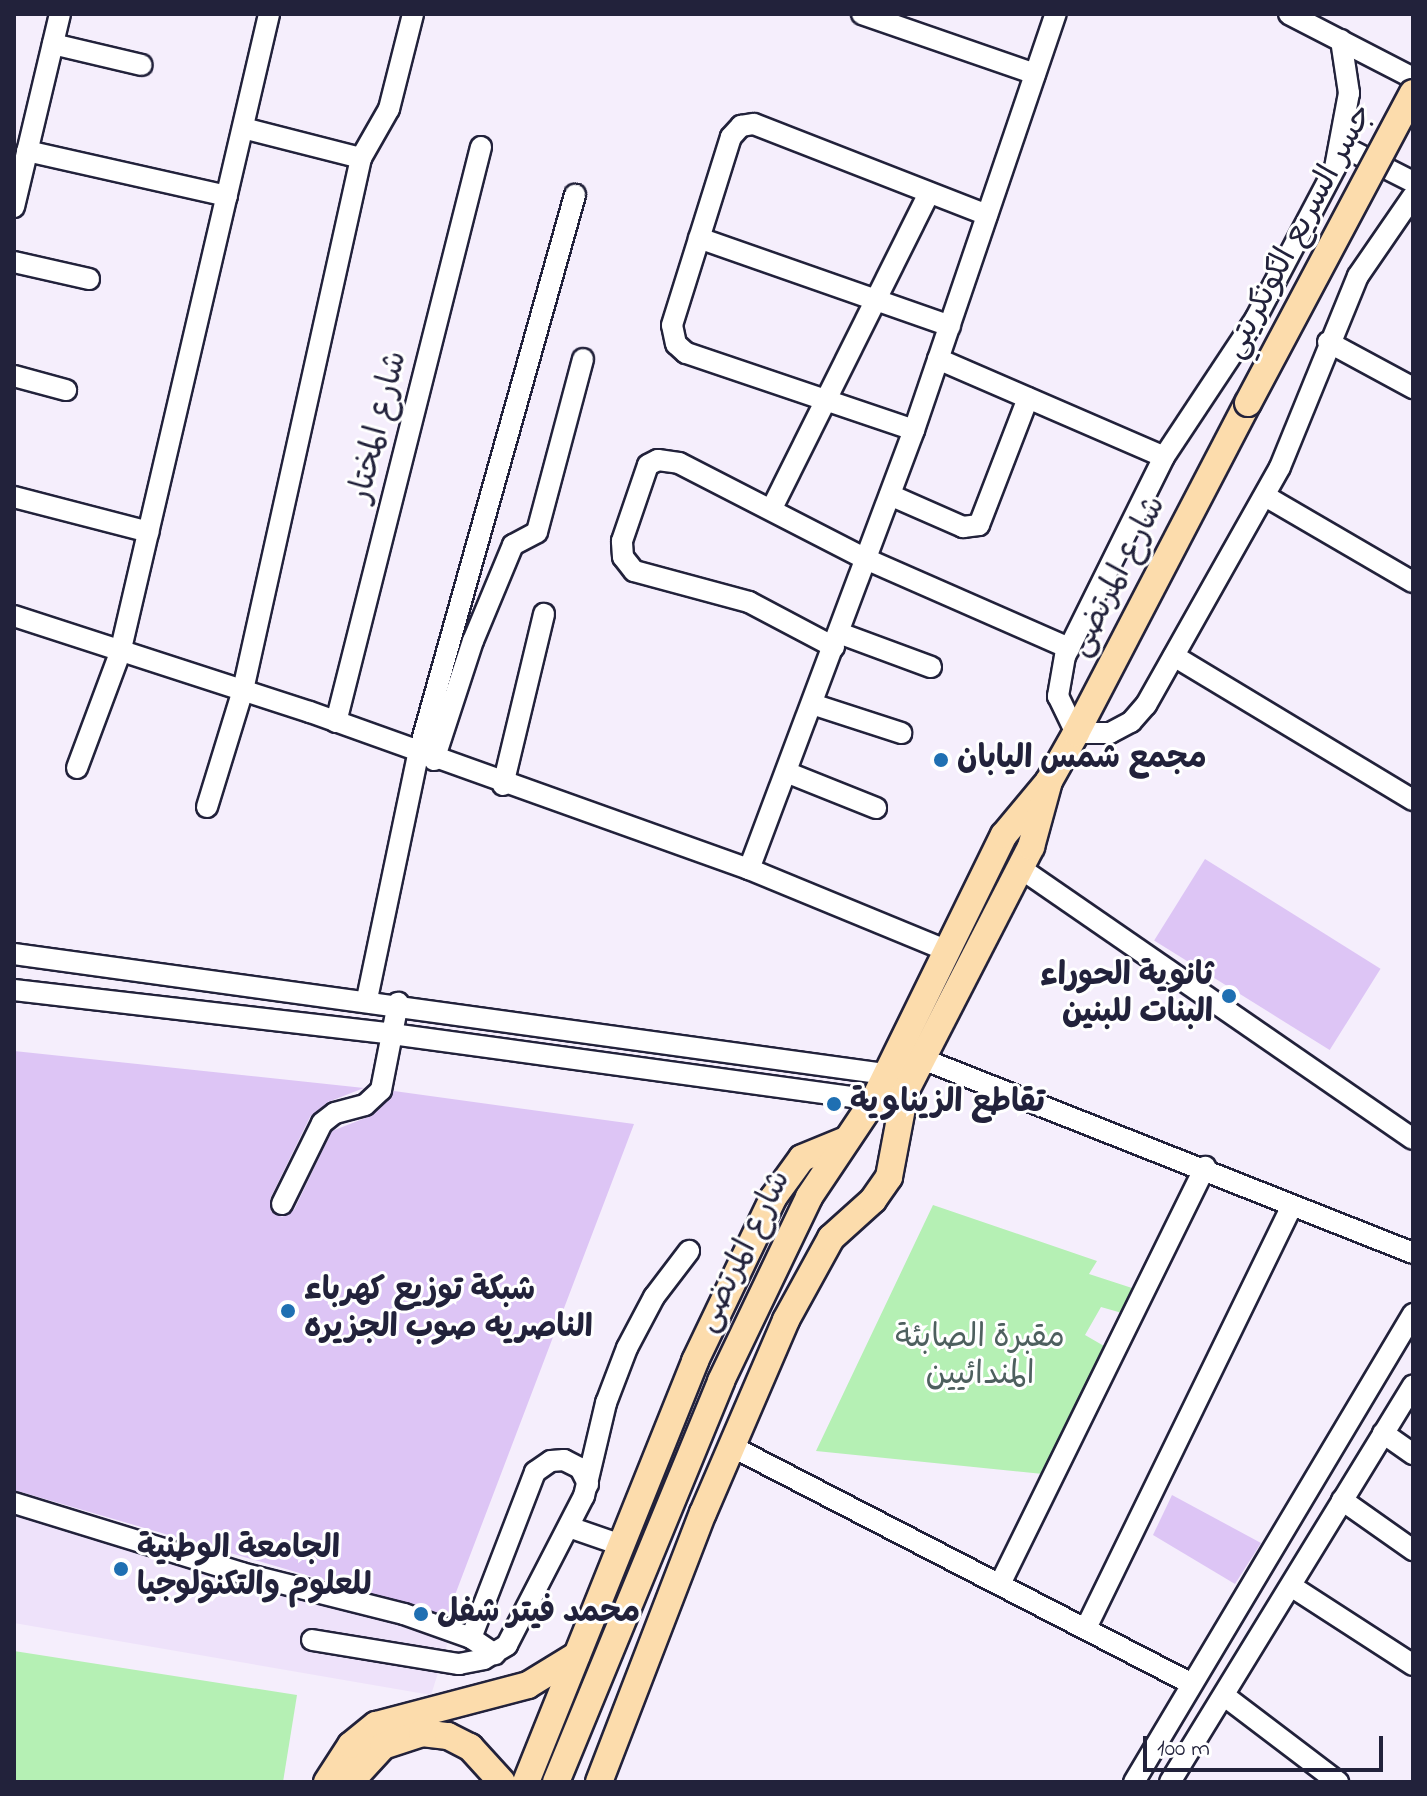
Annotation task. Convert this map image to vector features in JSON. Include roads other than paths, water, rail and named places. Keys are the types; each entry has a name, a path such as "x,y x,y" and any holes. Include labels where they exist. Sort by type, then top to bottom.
{"main road":[{"name":"جسر السريع الكونكريتي","path":"1248,403 1413,93"},
{"name":"شارع المرتضى","path":"599,1782 731,1446 812,1271 837,1231 873,1200 889,1177 906,1070 948,951 1013,821 1049,781 1076,733 1248,403"},
{"name":"شارع المرتضى","path":"556,1782 703,1424 809,1197 874,1100 906,1070 1020,868 1040,823 1049,781"},
{"path":"526,1782 673,1413 782,1182 802,1158 846,1140"},
{"path":"673,1413 703,1424"},
{"path":"327,1782 340,1757 363,1734 407,1724 528,1685 577,1655"},
{"path":"350,1782 371,1754 407,1724"},
{"path":"407,1724 460,1741 480,1755 502,1782"}],"street":[{"path":"14,207 60,14"},
{"path":"77,768 120,653 269,14"},
{"path":"207,807 243,690 361,158 389,109 413,14"},
{"path":"862,14 1035,74"},
{"path":"749,869 914,430 1056,14"},
{"path":"1289,14 1413,78"},
{"path":"1341,40 1349,93 1342,146 1256,318 1164,457 1069,648 1058,696 1076,733 1110,733 1131,722 1174,656 1295,437 1328,342 1358,276 1413,196"},
{"path":"53,44 142,65"},
{"path":"914,430 686,353 676,344 672,325 731,137 747,124 987,215"},
{"path":"243,128 361,158"},
{"path":"1342,146 1413,182"},
{"name":"شارع المختار","path":"336,722 481,147"},
{"path":"27,151 227,196"},
{"path":"772,508 929,193"},
{"path":"367,999 426,757 575,195"},
{"path":"699,238 950,326"},
{"path":"14,262 89,279"},
{"path":"1328,342 1413,388"},
{"path":"426,757 513,545 537,532 583,359"},
{"path":"938,359 1164,457"},
{"path":"14,376 66,390"},
{"path":"890,495 963,527 979,525 1028,398"},
{"path":"931,667 836,640 749,602 641,575 623,557 622,541 644,470 658,460 679,463 772,508 866,559 1069,648"},
{"path":"1265,496 1413,582"},
{"path":"14,497 149,532"},
{"path":"503,785 544,614"},
{"path":"14,616 336,722 503,785 749,869 948,951"},
{"path":"1174,656 1413,800"},
{"path":"812,704 901,733"},
{"path":"786,772 876,808"},
{"path":"1020,868 1413,1139"},
{"path":"14,954 906,1070 1205,1167 1413,1253"},
{"path":"14,990 392,1034 901,1104"},
{"path":"282,1204 322,1123 335,1113 365,1105 381,1090 398,1003"},
{"path":"1000,1584 1205,1167"},
{"path":"1086,1628 1292,1205"},
{"path":"312,1640 447,1663 495,1654 516,1633 588,1484 606,1403 627,1348 654,1297 689,1251"},
{"path":"1134,1782 1190,1683 1413,1314"},
{"path":"1170,1782 1226,1697 1413,1385"},
{"path":"1383,1433 1413,1454"},
{"path":"731,1446 1190,1683"},
{"path":"471,1638 535,1472 551,1461 564,1460 580,1468 588,1484"},
{"path":"1342,1500 1413,1550"},
{"path":"14,1503 471,1638 495,1654"},
{"path":"1298,1504 1328,1523"},
{"path":"569,1527 621,1545"},
{"path":"1291,1586 1413,1665"},
{"path":"1226,1697 1338,1782"}],"place":[{"name":"مجمع شمس اليابان","path":"941,760"},
{"name":"ثانوية الحوراء البنات للبنين","path":"1229,996"},
{"name":"تقاطع الزيناوية","path":"834,1104"},
{"name":"شبكة توزيع كهرباء الناصريه صوب الجزيره","path":"288,1311"},
{"name":"الجامعة الوطنية للعلوم والتكنولوجيا","path":"121,1569"},
{"name":"محمد فيتر شفل","path":"421,1614"}],"park label":[{"name":"مقبرة الصابئة المندائيين","path":"980,1358"}]}
